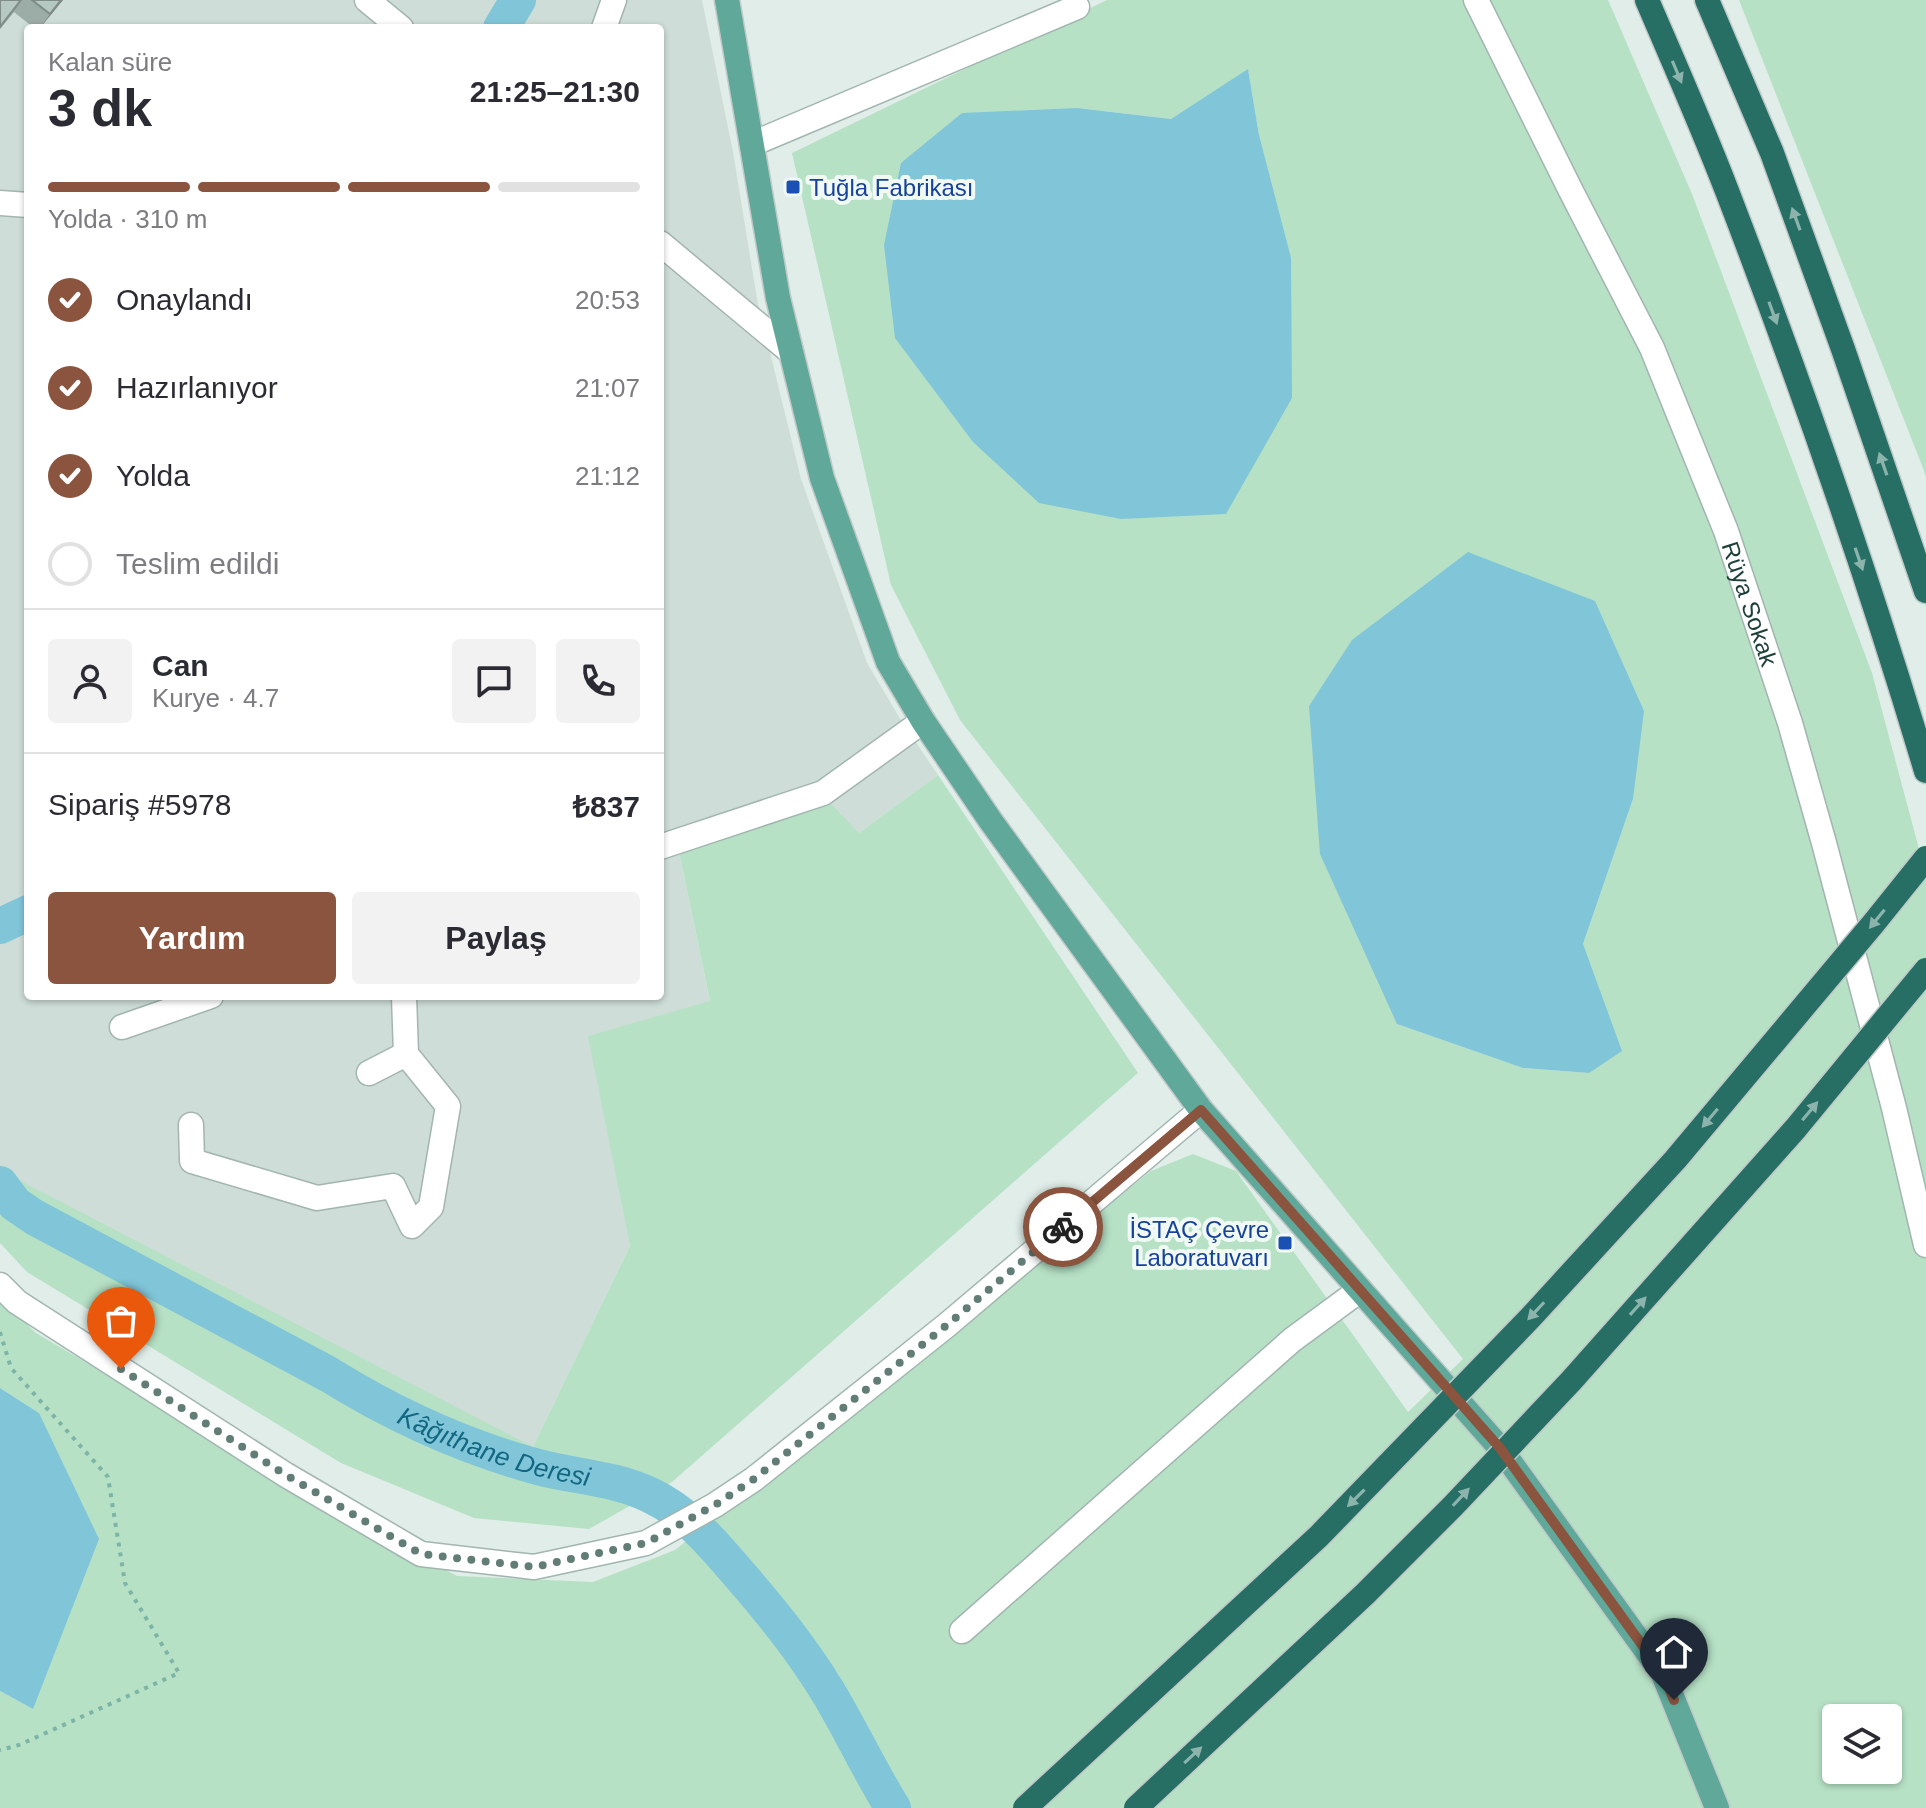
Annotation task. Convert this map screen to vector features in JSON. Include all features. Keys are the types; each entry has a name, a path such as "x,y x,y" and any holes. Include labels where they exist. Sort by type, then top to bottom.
{"highway":[{"path":"1647,0 1726,188 1770,306 1875,605 1926,771"},
{"path":"1707,0 1772,153 1926,591"},
{"path":"1025,1808 1319,1536 1531,1317 1675,1160 1926,858"},
{"path":"1136,1808 1365,1594 1571,1381 1796,1128 1926,970"}],"main road":[{"path":"727,0 778,298 791,352 827,492 888,662 923,721 990,820 1201,1110 1500,1448 1663,1674 1717,1808"}],"street":[{"path":"367,0 396,24"},
{"path":"605,24 614,0"},
{"name":"Rüya Sokak","path":"1476,0 1652,348 1726,531 1790,723 1824,843 1894,1108 1926,1245"},
{"path":"752,144 1077,7"},
{"path":"0,203 24,205"},
{"path":"664,246 791,352"},
{"path":"664,846 823,793 923,721"},
{"path":"122,1027 200,1000"},
{"path":"191,1125 192,1161 317,1198 393,1186 412,1226 431,1207 448,1106 406,1054 404,1000"},
{"path":"369,1073 406,1054"},
{"path":"0,1285 17,1302 286,1475 421,1554 534,1567 646,1543 715,1505 754,1479 947,1325 1201,1110"},
{"path":"962,1631 1292,1340 1360,1290"}],"path":[{"path":"0,1332 11,1368 108,1477 125,1583 179,1673 19,1745 0,1750"}],"shaded area":[{"path":"0,0 702,0 733,152 757,299 801,479 867,663 938,775 859,833 679,851 710,1002 589,1036 630,1246 533,1447 458,1421 19,1180 0,1185"}],"green space":[{"path":"1107,0 1608,0 1692,194 1872,673 1926,875 1926,1808 0,1808 0,1691 33,1709 39,1413 0,1388 0,1298 36,1333 360,1523 457,1576 593,1582 675,1550 1151,1171 1193,1154 1236,1171 1408,1412 1463,1359 960,720 891,585 792,153","holes":["1248,70 1259,135 1077,108 1171,119","1633,799 1583,944 1589,1073 1523,1068 1397,1024"]},
{"path":"1739,0 1926,0 1926,477 1923,468"},
{"path":"938,775 1138,1073 672,1482 589,1529 474,1518 341,1463 27,1272 0,1243 0,1185 19,1180 533,1447 630,1246 588,1036 710,1001 679,851 829,802 859,833"}],"water":[{"path":"1248,69 1259,135 1291,258 1292,398 1226,514 1121,519 1039,503 973,442 895,338 884,245 901,163 962,113 1077,108 1171,119"},
{"path":"1468,552 1595,601 1644,711 1633,799 1583,944 1622,1051 1589,1073 1523,1068 1397,1024 1320,854 1309,706 1352,640"},
{"path":"0,1388 39,1413 99,1539 33,1709 0,1691"}],"building":[{"path":"0,0 21,0 0,27"},
{"path":"32,0 61,0 50,14"}],"waterway":[{"name":"Kâğıthane Deresi","path":"503,24 518,0"},
{"name":"Kâğıthane Deresi","path":"0,926 24,915"},
{"name":"Kâğıthane Deresi","path":"0,1184 15,1204 34,1217 404,1416 456,1440 510,1459 637,1489 674,1509 714,1545 795,1642 828,1692 893,1808"}],"way so far":[{"path":"121,1369 286,1475 421,1554 534,1567 646,1543 715,1505 754,1479 947,1325 1063,1227"}],"place":[{"name":"Tuğla Fabrikası","path":"793,187"},
{"name":"İSTAÇ Çevre Laboratuvarı","path":"1285,1243"}],"route":[{"path":"1063,1227 1201,1110 1500,1448 1663,1674 1674,1700"}]}
